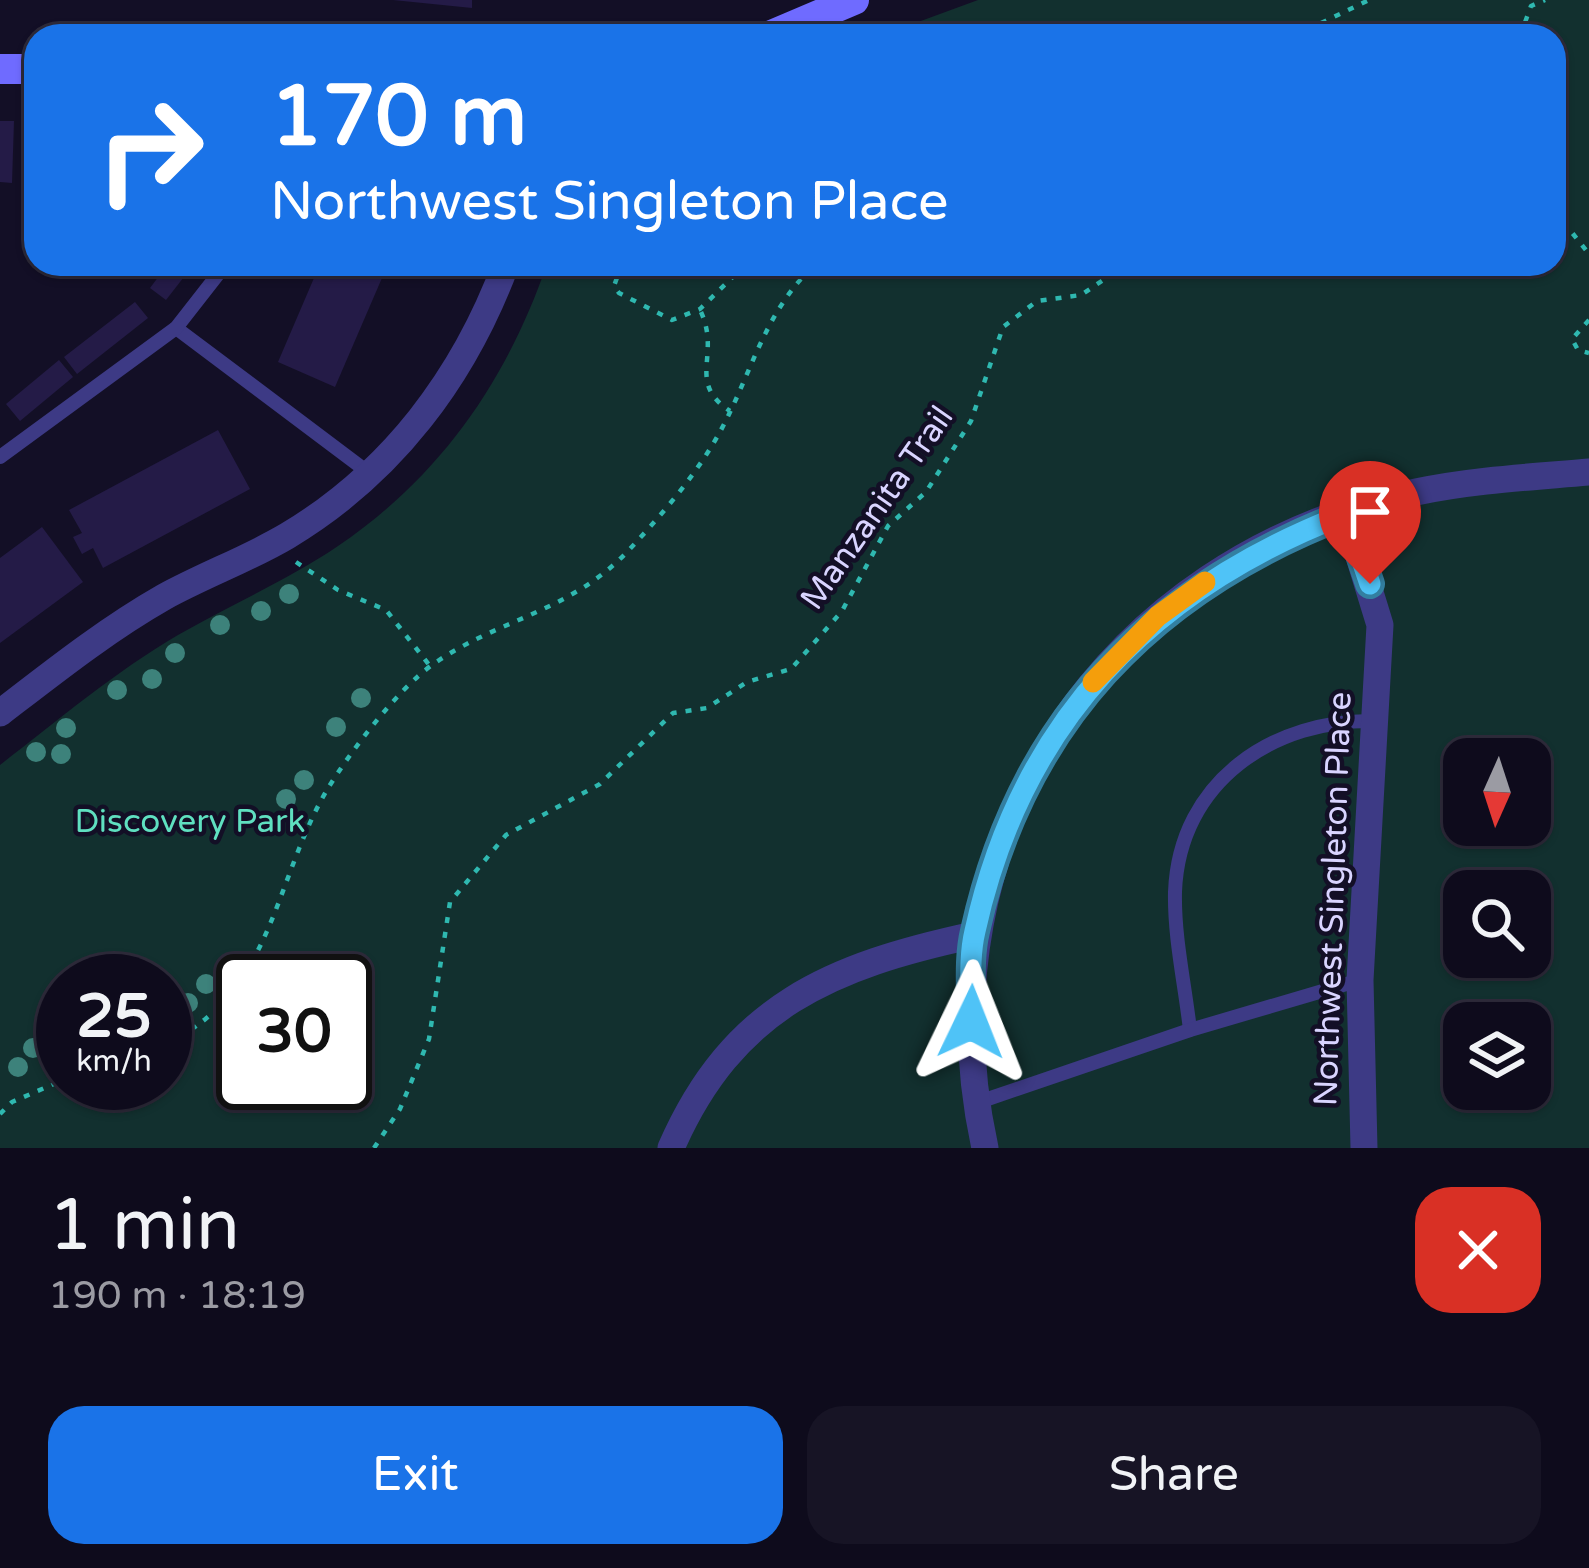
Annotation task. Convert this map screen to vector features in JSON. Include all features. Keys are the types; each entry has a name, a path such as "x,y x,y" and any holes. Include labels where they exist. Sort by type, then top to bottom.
{"street":[{"path":"797,24 854,0"},
{"path":"0,713 162,598 284,538 331,508 416,427 455,375 488,314 502,276"},
{"path":"985,1148 975,1104 974,935 1020,796 1100,673 1158,616 1226,568 1346,514 1414,492 1589,472"},
{"name":"Northwest Singleton Place","path":"1346,514 1380,626 1360,980 1364,1148"},
{"path":"671,1148 711,1072 800,990 880,956 974,935"}],"lane":[{"path":"0,457 176,328 217,276"},
{"path":"176,328 369,473"},
{"path":"1190,1030 1175,893 1180,854 1196,818 1227,770 1274,738 1339,719 1378,721"},
{"path":"975,1104 1190,1030 1360,980"}],"path":[{"path":"1319,24 1369,0"},
{"path":"1524,24 1531,6 1545,0"},
{"path":"1566,225 1589,254"},
{"path":"618,276 614,286 619,293 672,320 700,309 734,276"},
{"path":"192,1025 223,1003 258,958 322,797 338,771 430,666 549,610 602,575 687,479 730,411 781,302 805,276"},
{"name":"Manzanita Trail","path":"374,1148 400,1109 429,1039 432,992 445,949 450,902 506,835 600,784 673,712 707,708 748,682 791,669 842,611 888,526 926,492 971,421 1003,328 1037,301 1097,289 1113,276"},
{"path":"700,309 710,332 707,394 730,411"},
{"path":"1589,320 1572,339 1578,350 1589,353"},
{"path":"284,538 297,563 319,580 386,610 430,666"},
{"path":"0,1114 12,1102 36,1092"},
{"path":"0,1101 12,1102"}],"green space":[{"name":"Discovery Park","path":"978,0 1589,0 1589,1148 0,1148 0,765 132,665 319,558 375,519 439,457 512,347 543,276 1566,276 1566,24 913,24"}],"building":[{"path":"393,0 472,0 472,8"},
{"path":"0,121 14,121 12,183 0,182"},
{"path":"159,276 185,276 166,300 150,288"},
{"path":"315,276 383,276 335,387 278,362"},
{"path":"135,302 148,318 77,374 64,357"},
{"path":"59,360 73,377 20,421 6,404"},
{"path":"218,430 250,489 103,568 93,548 82,554 73,537 82,533 69,510"},
{"path":"42,527 83,582 0,643 0,558"}],"slow traffic":[{"path":"1093,682 1158,616 1205,582"}],"route":[{"path":"971,1022 974,935 993,867 1020,796 1053,737 1100,673 1158,616 1226,568 1283,538 1346,514 1370,584"}]}
